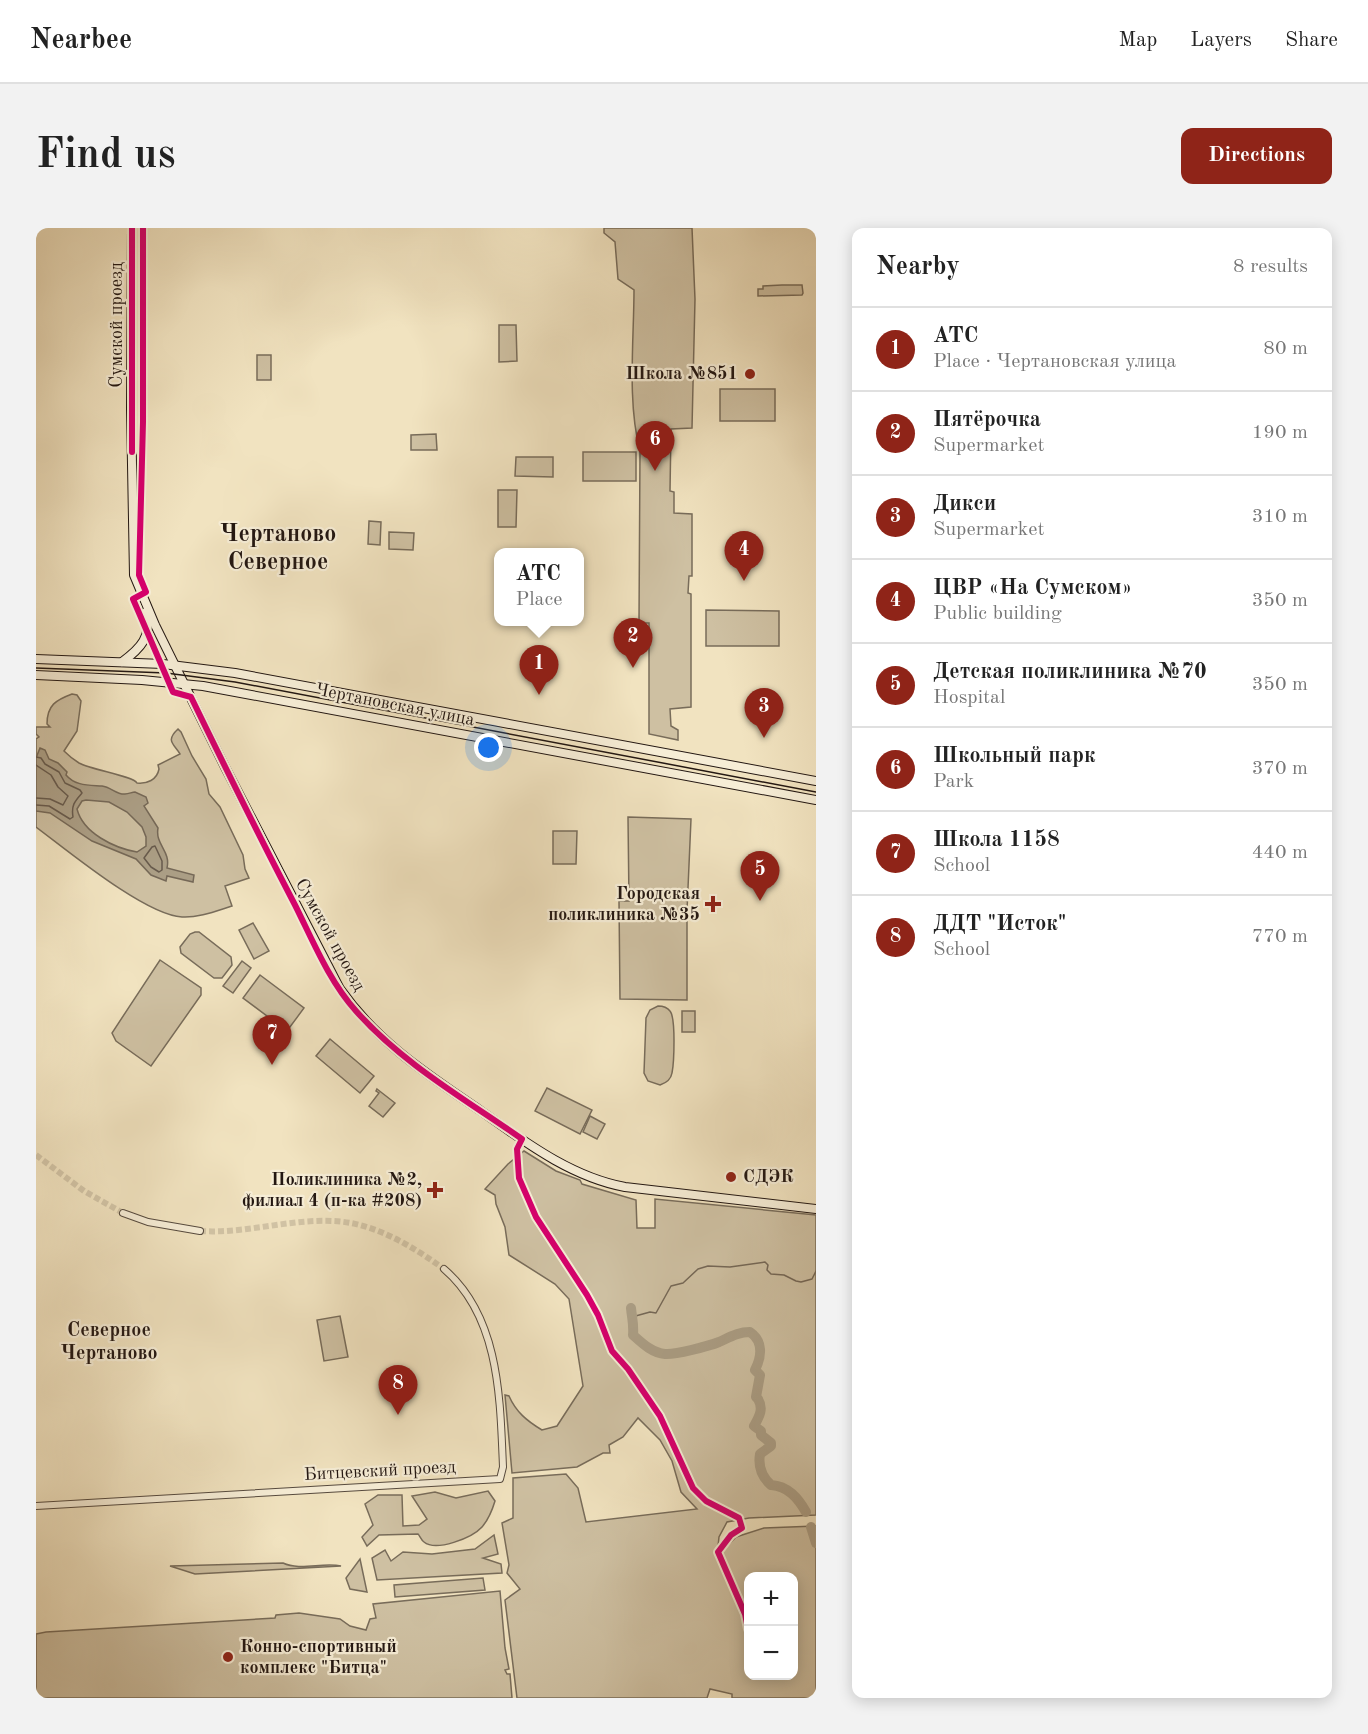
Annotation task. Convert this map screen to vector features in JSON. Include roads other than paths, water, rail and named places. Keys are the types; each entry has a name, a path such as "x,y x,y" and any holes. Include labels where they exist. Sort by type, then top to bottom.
{"main road":[{"name":"Сумской проезд","path":"132,228 134,575 184,684 333,980 356,1010 406,1059 535,1148 567,1167 605,1183 625,1187 816,1209"},
{"path":"122,662 138,650 147,636 148,618 141,594"},
{"name":"Чертановская улица","path":"39,659 175,665 235,673 816,781"},
{"name":"Чертановская улица","path":"39,675 184,684 816,800"},
{"path":"641,767 651,761 648,750"},
{"path":"675,773 672,762 679,755"}],"street":[{"path":"39,659 39,675"},
{"path":"123,1213 148,1222 200,1231"},
{"name":"Битцевский проезд","path":"36,1506 500,1479 504,1467 495,1365 483,1327 469,1295 460,1283 444,1269"}],"water":[{"path":"40,748 45,750 49,759 58,763 67,772 66,775 74,781 105,787 122,794 135,792 146,797 148,803 144,806 158,828 159,839 167,857 167,868 194,875 193,882 167,876 166,881 151,875 136,859 92,841 50,813 36,811 36,758","holes":["82,801 109,802 127,812 142,827 146,837 146,846 137,852 109,843 93,832 80,818 77,809"]}],"waterway":[{"path":"632,1317 650,1312 656,1313 671,1286 683,1283 698,1269 708,1266 730,1267 765,1262 771,1274 784,1275 801,1282 812,1279 816,1271"},
{"path":"631,1308 633,1335 660,1353 670,1354 692,1350 742,1333 750,1332 754,1336 760,1349 755,1370 760,1375 756,1397 761,1410 754,1426 771,1443 771,1446 760,1454 761,1471 771,1485 783,1488 792,1494 806,1512"},
{"path":"811,1527 816,1543"}],"tunnel":[{"path":"36,1155 84,1191 123,1213"},
{"path":"200,1231 233,1230 299,1222 347,1222 391,1237 444,1269"}],"tram line":[{"path":"36,668 166,673 235,682 816,792"}],"place":[{"name":"Школа №851","path":"750,374"},
{"name":"Школьный парк","path":"655,471"},
{"name":"ЦВР «На Сумском»","path":"744,581"},
{"name":"Пятёрочка","path":"633,668"},
{"name":"АТС","path":"539,695"},
{"name":"Дикси","path":"764,738"},
{"name":"Детская поликлиника №70","path":"760,901"},
{"name":"Городская поликлиника №35","path":"713,904"},
{"name":"Школа 1158","path":"272,1065"},
{"name":"СДЭК","path":"731,1177"},
{"name":"Поликлиника №2, филиал 4 (п-ка #208)","path":"435,1190"},
{"name":"ДДТ \"Исток\"","path":"398,1415"},
{"name":"Конно-спортивный комплекс \"Битца\"","path":"228,1657"}],"district":[{"name":"Чертаново Северное","path":"278,549"},
{"name":"Северное Чертаново","path":"109,1342"}]}
